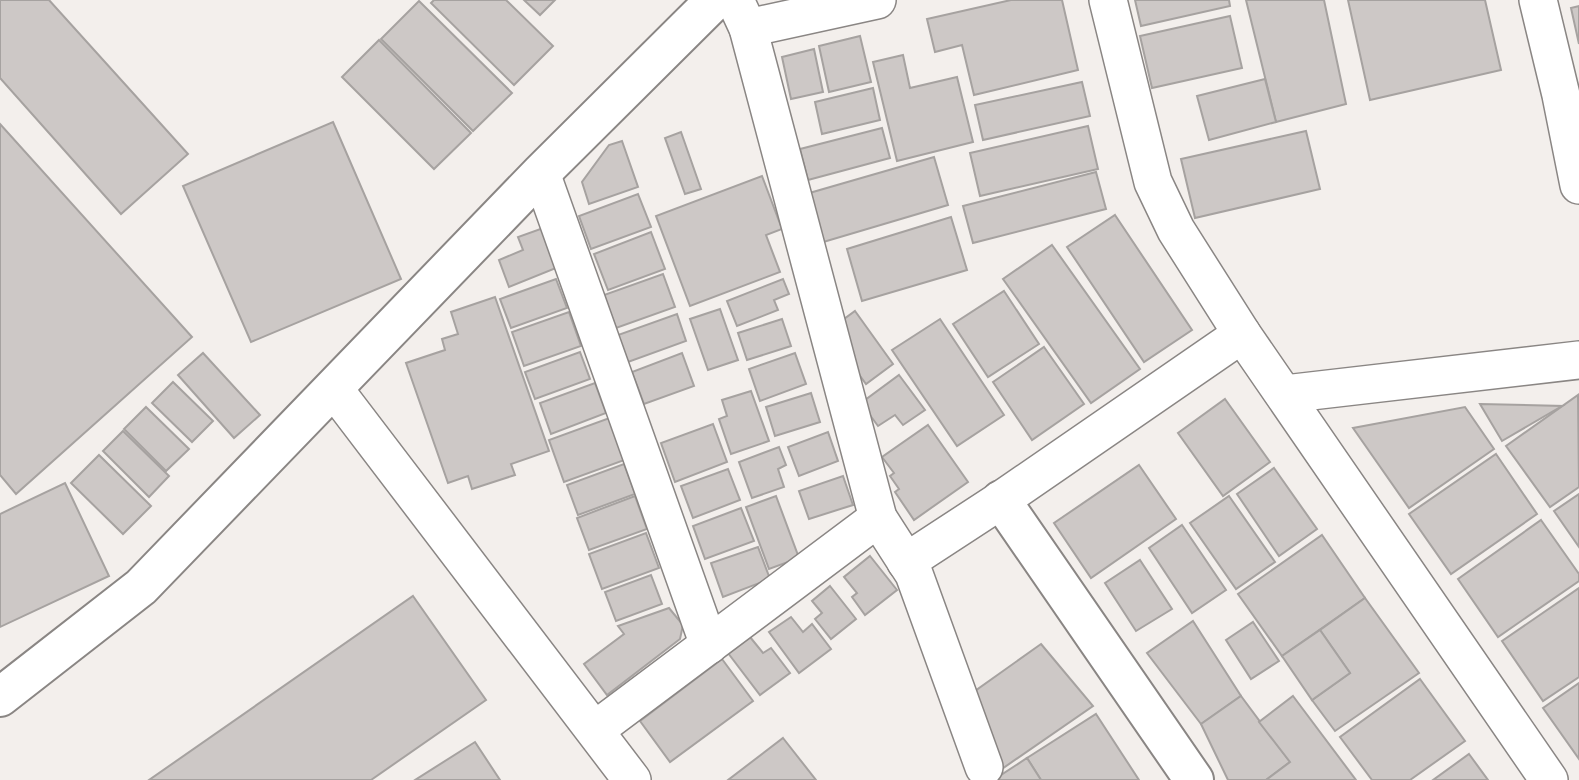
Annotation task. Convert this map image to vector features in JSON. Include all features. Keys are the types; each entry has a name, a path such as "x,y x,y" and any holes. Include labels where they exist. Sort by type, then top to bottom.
{"street":[{"path":"0,697 141,587 541,173 715,0"},
{"path":"877,0 742,14 878,518 914,574 984,766"},
{"path":"1108,0 1153,182 1176,230 1242,334 1549,780"},
{"path":"1538,0 1579,185"},
{"path":"541,173 709,645"},
{"path":"906,562 1242,334"},
{"path":"1285,394 1579,360"},
{"path":"334,389 632,780"},
{"path":"1001,500 1194,780"},
{"path":"595,730 878,518"}],"building":[{"path":"0,0 49,0 188,154 121,214 0,78"},
{"path":"434,0 506,0 553,46 514,85 431,3"},
{"path":"524,0 555,0 540,15"},
{"path":"1011,0 1062,0 1078,70 974,95 962,45 935,52 927,19"},
{"path":"1135,0 1229,0 1230,6 1141,26"},
{"path":"1246,0 1324,0 1346,104 1276,122"},
{"path":"1348,0 1485,0 1501,70 1370,100"},
{"path":"419,1 512,93 473,131 381,39"},
{"path":"1579,6 1579,44 1571,8"},
{"path":"1230,16 1242,68 1152,88 1140,36"},
{"path":"860,36 871,82 829,92 819,46"},
{"path":"379,40 471,133 434,169 342,77"},
{"path":"814,49 823,92 791,99 782,57"},
{"path":"903,55 910,88 957,77 973,142 897,161 873,62"},
{"path":"1265,79 1276,122 1209,140 1197,96"},
{"path":"1082,82 1090,116 983,140 975,105"},
{"path":"873,88 880,120 822,134 815,102"},
{"path":"333,122 401,279 251,342 183,186"},
{"path":"0,124 192,337 16,494 0,475"},
{"path":"1088,126 1098,169 980,196 970,153"},
{"path":"882,128 890,158 808,180 800,149"},
{"path":"1306,131 1320,189 1195,218 1181,159"},
{"path":"681,132 701,189 685,194 665,138"},
{"path":"622,141 638,187 589,204 582,182 609,145"},
{"path":"934,157 948,205 820,243 806,194"},
{"path":"1096,172 1106,209 973,243 963,206"},
{"path":"762,176 782,229 766,235 780,272 690,306 656,216"},
{"path":"638,194 651,227 591,249 579,216"},
{"path":"1115,215 1192,330 1144,362 1067,247"},
{"path":"951,217 967,270 862,301 847,249"},
{"path":"546,227 561,266 509,287 499,260 523,250 518,237"},
{"path":"651,232 665,269 608,290 594,254"},
{"path":"1052,245 1140,369 1091,403 1003,279"},
{"path":"663,274 675,307 616,328 604,295"},
{"path":"556,279 567,308 511,328 500,299"},
{"path":"783,279 789,294 774,300 778,310 737,326 727,301"},
{"path":"1004,291 1039,344 988,377 953,324"},
{"path":"495,297 549,451 511,464 515,475 472,489 468,476 448,483 406,363 445,350 442,339 458,334 451,312"},
{"path":"720,309 738,360 708,370 690,319"},
{"path":"855,311 893,364 866,384 847,358 840,322"},
{"path":"569,312 581,346 524,366 512,332"},
{"path":"677,314 686,341 628,362 618,335"},
{"path":"782,319 791,346 747,360 738,333"},
{"path":"940,319 1004,415 957,446 892,350"},
{"path":"1044,347 1084,404 1032,440 993,382"},
{"path":"580,352 590,379 535,399 525,372"},
{"path":"203,353 260,415 234,438 178,375"},
{"path":"682,353 694,386 644,404 632,372"},
{"path":"795,353 806,384 760,401 749,369"},
{"path":"899,375 925,410 903,425 895,415 878,426 861,403"},
{"path":"173,382 213,421 192,442 152,403"},
{"path":"595,383 606,413 551,434 540,403"},
{"path":"751,391 769,441 731,454 719,419 727,416 722,400"},
{"path":"811,393 820,422 775,436 766,407"},
{"path":"1578,395 1579,487 1550,507 1506,446"},
{"path":"1225,399 1270,462 1223,496 1178,433"},
{"path":"1480,404 1562,406 1502,441"},
{"path":"146,407 189,449 166,471 124,429"},
{"path":"1465,407 1494,449 1409,508 1353,428"},
{"path":"615,416 630,458 564,482 549,440"},
{"path":"713,424 727,462 675,482 661,443"},
{"path":"928,425 968,482 914,520 895,492 899,489 890,476 894,473 882,457"},
{"path":"123,431 169,476 149,497 103,451"},
{"path":"828,432 838,461 799,476 788,447"},
{"path":"779,447 786,465 778,469 784,487 752,498 739,462"},
{"path":"1496,454 1537,514 1451,574 1409,514"},
{"path":"99,455 151,506 123,534 71,483"},
{"path":"624,464 635,494 578,515 567,485"},
{"path":"1139,465 1176,519 1091,578 1054,523"},
{"path":"1274,468 1317,529 1279,556 1237,494"},
{"path":"728,469 740,500 693,518 681,486"},
{"path":"843,476 853,505 809,519 799,491"},
{"path":"65,483 109,576 0,627 0,514"},
{"path":"1579,494 1579,547 1554,511"},
{"path":"635,496 647,529 589,550 577,518"},
{"path":"776,496 799,558 769,569 746,507"},
{"path":"1229,496 1275,562 1236,589 1190,523"},
{"path":"741,508 754,541 705,559 693,526"},
{"path":"1541,520 1579,574 1579,581 1498,637 1458,579"},
{"path":"1182,525 1226,590 1192,613 1149,548"},
{"path":"646,533 659,568 602,589 589,554"},
{"path":"1322,535 1365,598 1282,656 1238,594"},
{"path":"758,547 770,579 723,597 711,563"},
{"path":"870,556 897,590 865,615 852,597 857,593 844,577"},
{"path":"1140,560 1172,609 1136,631 1105,583"},
{"path":"651,575 662,604 616,621 605,592"},
{"path":"830,586 856,619 831,639 815,619 822,613 812,601"},
{"path":"1579,588 1579,677 1543,701 1502,641"},
{"path":"413,596 486,700 371,780 149,780"},
{"path":"1365,598 1419,673 1335,731 1312,700 1350,673 1320,630"},
{"path":"669,608 683,625 680,639 607,695 584,664 624,634 618,626"},
{"path":"791,617 803,632 812,624 831,649 799,673 769,632"},
{"path":"1193,621 1241,696 1201,724 1147,653"},
{"path":"1253,622 1279,661 1251,679 1226,640"},
{"path":"1320,630 1350,673 1312,700 1282,656"},
{"path":"750,637 763,653 771,648 790,673 760,695 728,653"},
{"path":"1041,644 1093,706 996,773 975,691"},
{"path":"722,659 753,701 670,762 640,721"},
{"path":"1420,679 1465,741 1410,780 1372,780 1340,737"},
{"path":"1579,683 1579,759 1543,708"},
{"path":"1241,696 1290,762 1266,780 1228,780 1201,724"},
{"path":"1293,696 1356,780 1266,780 1290,762 1259,722"},
{"path":"1096,714 1139,780 1041,780 1027,758"},
{"path":"783,738 816,780 728,780"},
{"path":"475,742 500,780 415,780"},
{"path":"1469,754 1488,780 1433,780"},
{"path":"1027,758 1041,780 995,779"}]}
